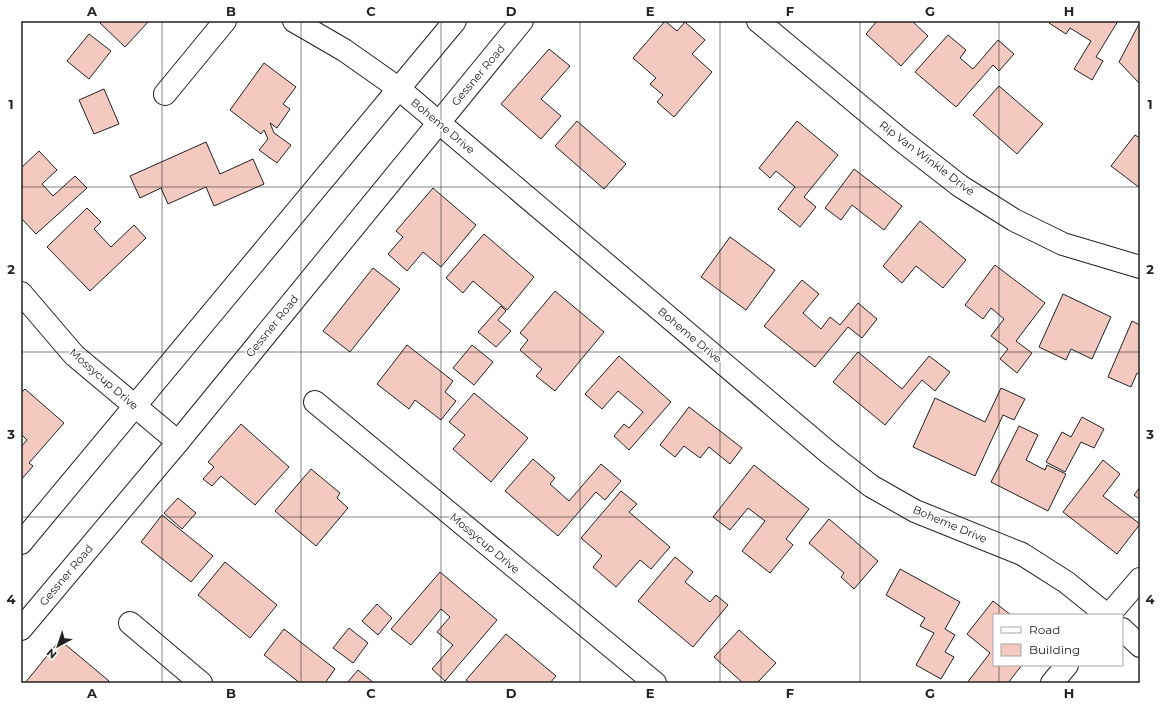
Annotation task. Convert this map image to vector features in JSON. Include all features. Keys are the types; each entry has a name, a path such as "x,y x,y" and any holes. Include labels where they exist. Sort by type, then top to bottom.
{"street":[{"path":"165,94 225,21"},
{"name":"Boheme Drive","path":"294,21 344,50 398,88 823,448 871,486 915,511 1022,554 1066,582 1107,614"},
{"path":"21,544 455,21"},
{"name":"Gessner Road","path":"21,629 178,442 522,21"},
{"name":"Rip Van Winkle Drive","path":"758,21 960,186 1014,220 1063,244 1140,267"},
{"name":"Mossycup Drive","path":"21,293 74,355 178,442"},
{"name":"Mossycup Drive","path":"316,402 655,683"},
{"path":"1109,614 1140,579"},
{"path":"130,624 201,683"},
{"path":"1123,630 1140,646"},
{"path":"1052,683 1066,666"}],"building":[{"path":"103,21 149,21 125,47 100,23"},
{"path":"665,21 677,31 685,22 705,40 692,54 712,72 674,117 657,102 663,95 650,84 656,78 633,58"},
{"path":"877,21 912,21 928,36 901,66 866,34"},
{"path":"1050,21 1118,21 1096,57 1103,61 1092,80 1074,69 1091,41 1070,28 1066,34 1049,23"},
{"path":"1140,22 1140,84 1119,62"},
{"path":"89,34 111,51 89,79 67,61"},
{"path":"948,35 966,50 960,58 973,69 998,40 1014,54 999,71 993,65 956,107 915,72"},
{"path":"549,49 570,66 541,99 561,116 541,139 501,104"},
{"path":"264,63 296,87 283,104 290,109 277,128 270,123 274,133 291,145 277,163 259,150 268,139 264,130 261,134 230,110"},
{"path":"999,86 1043,124 1017,154 973,115"},
{"path":"104,89 119,124 94,134 79,100"},
{"path":"577,121 626,164 604,189 555,146"},
{"path":"797,121 838,155 804,197 816,207 800,227 778,209 795,187 776,171 770,178 759,168"},
{"path":"1135,135 1140,138 1140,188 1111,166"},
{"path":"206,142 220,174 253,159 264,184 214,206 206,187 168,204 161,188 140,198 130,176"},
{"path":"39,151 57,170 42,184 53,196 75,176 87,188 36,234 21,218 21,168"},
{"path":"854,169 902,206 884,230 852,205 841,220 825,208"},
{"path":"433,188 476,225 441,267 423,252 407,271 388,254 403,237 396,231"},
{"path":"87,208 101,222 94,229 111,247 134,225 146,238 90,291 47,247"},
{"path":"920,221 966,260 943,288 916,266 902,283 883,266"},
{"path":"484,234 534,277 507,310 473,281 463,293 446,278"},
{"path":"730,237 775,270 746,310 701,277"},
{"path":"995,265 1045,303 1016,341 1032,353 1017,373 1000,359 1008,349 991,336 1004,319 991,308 983,319 965,305"},
{"path":"373,268 400,289 350,352 323,331"},
{"path":"802,280 819,294 803,313 821,329 830,317 840,325 858,303 877,319 862,338 848,327 815,367 764,326"},
{"path":"555,291 604,332 555,391 536,376 542,369 520,350 528,340 520,333"},
{"path":"1063,294 1111,317 1092,359 1071,349 1066,360 1039,347"},
{"path":"501,306 506,311 498,320 511,331 496,347 478,332"},
{"path":"1132,321 1140,325 1140,374 1137,373 1131,387 1108,377"},
{"path":"407,345 453,381 445,392 456,401 441,420 415,400 409,409 377,384"},
{"path":"472,345 493,362 474,385 453,368"},
{"path":"858,352 902,389 929,356 950,372 935,391 922,380 885,425 833,382"},
{"path":"619,356 671,402 629,450 614,436 624,424 629,428 643,412 618,391 602,409 585,394"},
{"path":"1001,388 1025,399 1014,420 1003,415 975,476 913,447 935,398 985,422"},
{"path":"25,389 64,423 29,463 33,466 21,480 21,447 27,440 21,434 21,393"},
{"path":"474,393 528,438 491,482 453,449 465,435 449,422"},
{"path":"689,407 742,448 730,464 709,447 700,458 684,446 675,457 660,445"},
{"path":"1082,417 1104,429 1094,448 1081,442 1065,472 1046,462 1062,432 1071,437"},
{"path":"241,424 289,467 255,505 221,476 212,486 203,479 214,467 208,462"},
{"path":"1019,426 1038,435 1026,460 1045,470 1047,465 1066,474 1048,511 991,482"},
{"path":"533,459 555,478 550,484 569,501 601,464 621,481 605,500 596,492 558,536 505,491"},
{"path":"1103,460 1120,474 1103,496 1140,524 1117,554 1063,512"},
{"path":"754,465 809,509 786,539 793,545 770,573 742,551 765,521 748,508 730,530 713,517"},
{"path":"311,469 340,493 337,498 348,508 316,546 275,511"},
{"path":"1140,487 1140,500 1134,495"},
{"path":"621,491 637,504 629,512 670,547 651,569 640,560 616,587 593,567 602,556 581,538"},
{"path":"178,498 196,513 182,529 164,513"},
{"path":"162,515 213,556 191,582 141,542"},
{"path":"829,519 878,561 854,589 841,577 844,573 809,543"},
{"path":"675,557 693,572 685,582 710,602 716,595 728,605 693,647 638,601"},
{"path":"225,562 277,605 250,638 198,595"},
{"path":"900,569 960,602 945,629 955,635 945,652 954,657 941,679 916,665 934,633 920,626 925,618 886,595"},
{"path":"440,572 497,620 445,681 432,669 453,645 437,632 450,617 441,609 411,645 391,629"},
{"path":"993,601 1010,614 993,614 993,666 1021,666 1008,683 967,683 990,653 967,634"},
{"path":"377,604 392,618 378,635 362,621"},
{"path":"349,628 368,643 353,663 333,648"},
{"path":"284,629 335,669 325,683 300,683 264,655"},
{"path":"739,630 776,663 757,683 743,683 714,657"},
{"path":"506,634 556,676 550,683 470,683 466,680"},
{"path":"60,640 109,681 108,683 25,683"},
{"path":"358,670 374,683 347,683"}]}
